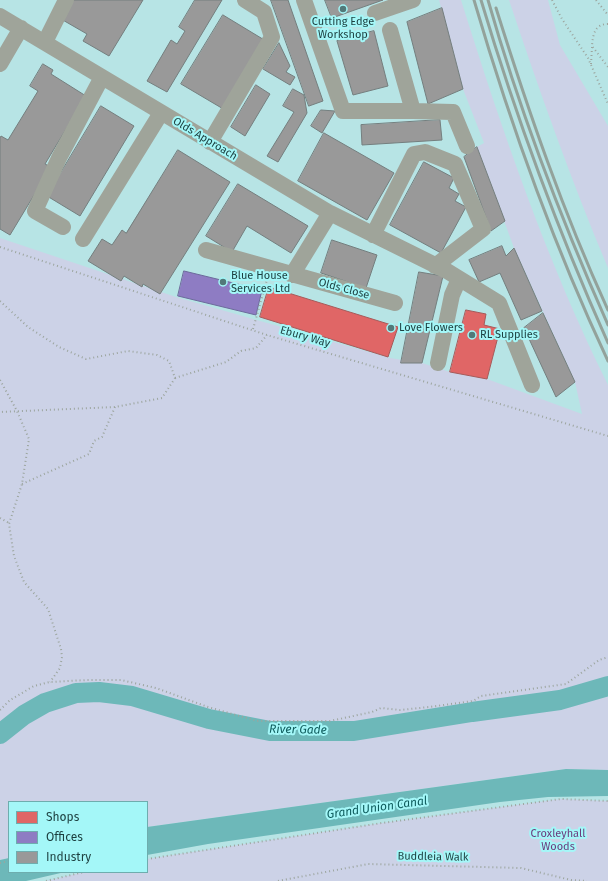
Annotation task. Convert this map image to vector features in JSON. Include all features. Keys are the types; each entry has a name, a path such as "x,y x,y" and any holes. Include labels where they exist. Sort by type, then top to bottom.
{"street":[{"path":"45,42 66,0"},
{"path":"210,142 272,37 264,12 245,0"},
{"path":"304,0 343,111 453,112 467,146"},
{"path":"375,13 413,0"},
{"name":"Olds Approach","path":"0,16 330,213 435,266 499,303 532,385"},
{"path":"0,64 21,28"},
{"path":"390,30 413,111"},
{"path":"63,227 35,211 59,158 102,77"},
{"path":"84,240 161,113"},
{"path":"373,235 414,154 425,152 455,164 483,229 435,266"},
{"path":"292,275 330,213"},
{"name":"Olds Close","path":"206,250 395,303"},
{"path":"438,363 452,295 459,279"}],"path":[{"path":"552,0 591,66 608,104"},
{"path":"596,0 608,16"},
{"path":"591,66 593,33 598,26 608,24"},
{"path":"592,46 608,66"},
{"name":"Ebury Way","path":"0,247 254,329 267,335 608,436"},
{"path":"254,329 271,269"},
{"path":"0,301 28,327 59,347 79,356 86,359 128,351 157,355 169,361 175,378"},
{"path":"0,412 115,406 162,398 175,378 226,362 241,351 256,348 267,335"},
{"path":"0,380 17,411 29,439 22,484 10,524 14,556 24,582 48,609 62,649 60,668 50,682"},
{"path":"22,484 88,454 94,441 102,437 115,406"},
{"path":"0,518 10,524"},
{"path":"0,710 10,700 34,686 50,682 121,680 156,688 208,707 257,721 330,721 372,712 381,708 400,710 429,707 473,701 481,696 566,684 599,660 608,657"},
{"path":"148,859 561,799 608,801"},
{"name":"Buddleia Walk","path":"278,881 368,864 521,868 571,880 587,881"},
{"path":"46,881 80,873"}],"green space":[{"path":"439,0 461,0 509,147 545,244 586,339 608,385 608,770 566,769 148,827 148,801 8,801 8,858 0,860 0,238 176,297 390,358 422,363 450,372 487,379 582,414 575,382 514,248 477,147 484,143 463,89"},
{"path":"509,0 548,0 560,45 608,126 608,268 556,135"},
{"name":"Croxleyhall Woods","path":"561,799 608,801 608,881 46,881 80,873 148,873 148,859 382,823"}],"water":[{"name":"Grand Union Canal","path":"566,769 608,770 608,796 548,797 500,802 208,844 148,855 148,827"},
{"path":"8,858 8,873 61,873 26,881 0,881 0,860"}],"building: Shops":[{"path":"269,287 398,327 388,357 260,317"},
{"path":"466,310 486,314 484,325 500,329 487,379 450,372"}],"building: Offices":[{"path":"184,271 262,290 256,315 178,296"}],"building: Industry":[{"path":"72,0 143,0 109,56 83,41 87,34 61,19"},
{"path":"195,0 222,0 167,92 147,81 171,40 177,44 185,31 179,27"},
{"path":"271,0 288,0 323,101 309,106"},
{"name":"Cutting Edge Workshop","path":"325,0 383,0 332,18"},
{"path":"442,8 463,89 428,104 407,22"},
{"path":"223,15 266,41 225,110 181,84"},
{"path":"374,31 388,86 353,95 337,41"},
{"path":"279,43 290,66 286,72 295,77 290,85 263,69"},
{"path":"43,64 53,70 51,74 86,96 45,164 51,167 10,235 0,229 0,138 1,136 8,140 38,91 30,86"},
{"path":"256,85 270,94 245,136 231,127"},
{"path":"293,89 304,95 307,113 278,162 267,156 294,112 283,106"},
{"path":"101,106 134,126 80,216 47,196"},
{"path":"321,110 335,111 322,133 311,126"},
{"path":"440,120 442,140 362,145 361,125"},
{"path":"324,133 394,173 367,220 298,181"},
{"path":"477,147 505,221 491,231 464,157"},
{"path":"178,150 230,182 160,294 143,284 142,287 124,276 121,281 88,261 102,239 112,245 122,230 126,233"},
{"path":"424,162 454,178 449,188 459,194 455,201 466,207 441,253 390,225"},
{"path":"238,184 308,226 291,253 247,226 232,252 206,236"},
{"path":"332,240 377,255 366,288 321,273"},
{"path":"502,246 506,256 514,248 542,311 521,320 500,273 479,282 469,260"},
{"path":"419,272 443,276 422,363 401,363"},
{"path":"543,313 575,382 556,397 524,328"}],"waterway":[{"name":"River Gade","path":"0,734 24,715 45,703 76,693 99,692 132,696 209,719 270,731 354,731 472,712 560,700 608,686"}],"railway":[{"path":"474,0 502,92 534,183 569,273 608,361"},
{"path":"481,0 523,130 572,259 608,343"},
{"path":"488,0 500,42 542,165 608,325"},
{"path":"496,8 561,198 608,310"}],"place":[{"name":"Cutting Edge Workshop","path":"343,9"},
{"name":"Blue House Services Ltd","path":"223,282"},
{"name":"Love Flowers","path":"391,328"},
{"name":"RL Supplies","path":"472,335"}]}
